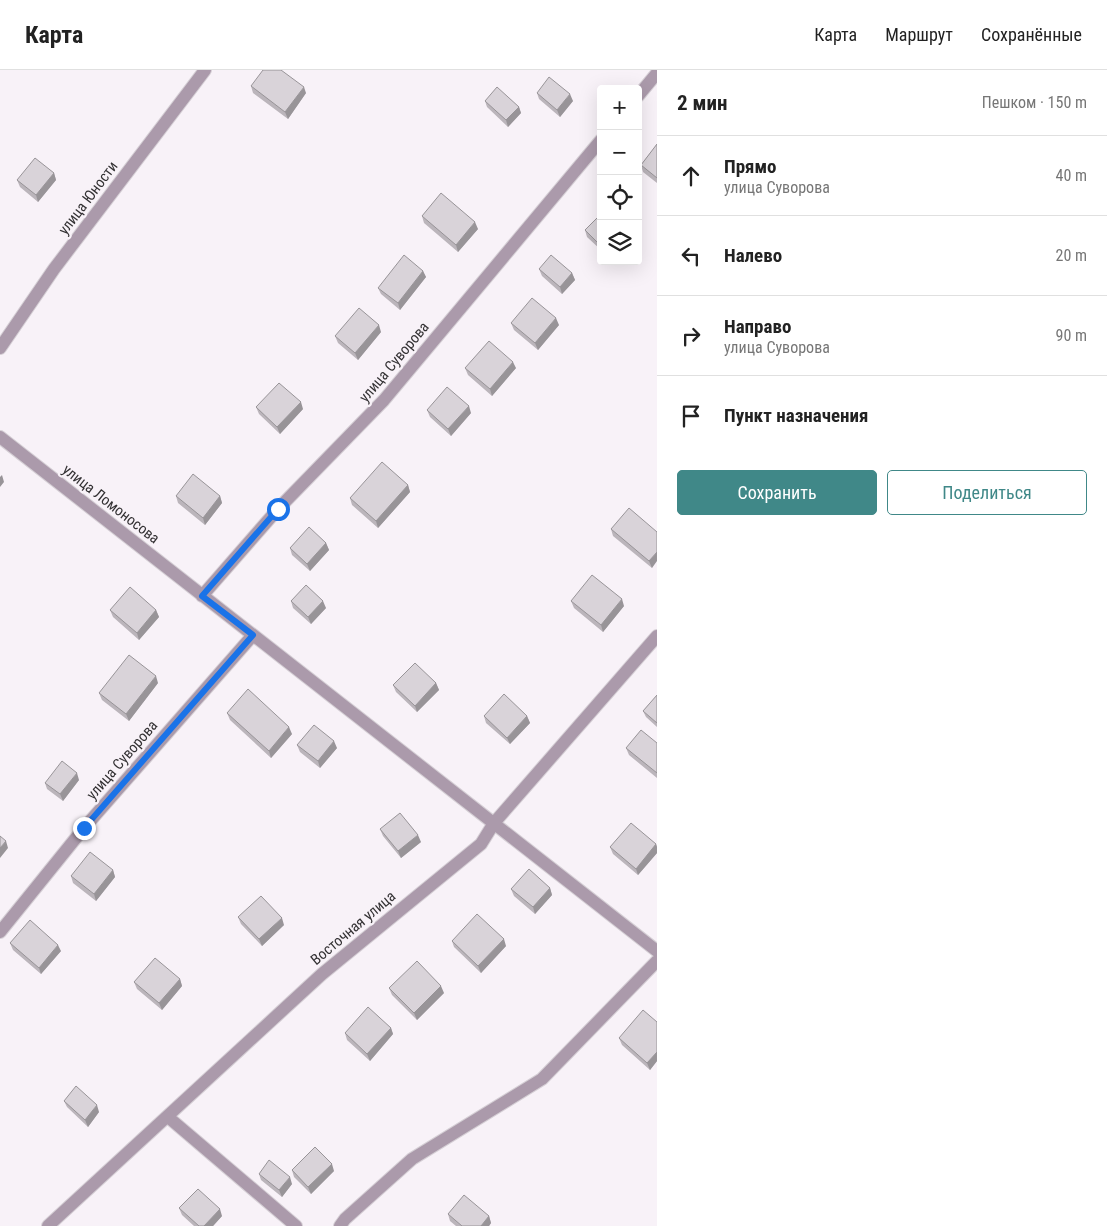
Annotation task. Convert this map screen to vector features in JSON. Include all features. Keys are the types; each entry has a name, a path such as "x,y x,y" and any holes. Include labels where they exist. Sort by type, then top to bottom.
{"street":[{"name":"улица Юности","path":"0,348 54,269 205,70"},
{"path":"642,91 657,73"},
{"name":"улица Суворова","path":"202,596 278,509 384,400 597,145"},
{"name":"улица Ломоносова","path":"0,437 657,951"},
{"name":"улица Суворова","path":"0,932 84,828 253,635"},
{"name":"Восточная улица","path":"48,1226 322,974 481,844 494,823 657,636"},
{"path":"340,1226 345,1219 412,1159 542,1079 657,961"},
{"path":"168,1117 296,1226"}],"building":[{"path":"263,70 281,70 304,87 285,112 251,86"},
{"path":"549,77 570,94 557,110 537,93"},
{"path":"497,87 519,107 506,120 485,101"},
{"path":"657,144 657,178 642,166"},
{"path":"35,158 54,173 36,195 17,180"},
{"path":"441,193 475,222 456,245 422,216"},
{"path":"597,218 597,242 585,230"},
{"path":"404,255 423,271 398,303 378,288"},
{"path":"551,255 572,273 560,287 539,269"},
{"path":"532,298 556,318 535,343 511,323"},
{"path":"359,308 379,325 355,353 335,336"},
{"path":"489,341 513,362 490,389 465,368"},
{"path":"279,383 301,402 277,427 256,407"},
{"path":"447,387 469,406 448,429 427,410"},
{"path":"382,462 408,485 376,521 350,498"},
{"path":"193,474 220,496 203,518 176,496"},
{"path":"629,508 657,532 657,552 649,561 611,529"},
{"path":"309,527 326,543 307,564 290,548"},
{"path":"592,575 622,599 601,625 571,601"},
{"path":"306,585 323,601 308,617 291,601"},
{"path":"130,587 156,610 137,633 110,610"},
{"path":"129,655 156,676 126,714 99,693"},
{"path":"415,663 436,683 415,706 393,685"},
{"path":"248,689 289,727 269,751 227,713"},
{"path":"504,694 527,716 507,738 484,716"},
{"path":"657,695 657,723 643,711"},
{"path":"314,725 334,741 318,761 297,745"},
{"path":"641,730 657,743 657,773 626,748"},
{"path":"62,761 77,773 60,794 45,783"},
{"path":"400,813 418,835 398,851 380,829"},
{"path":"631,823 656,844 636,869 610,847"},
{"path":"0,836 6,841 0,848"},
{"path":"90,852 113,870 94,894 71,876"},
{"path":"529,869 550,888 533,907 511,889"},
{"path":"261,896 282,918 259,939 238,917"},
{"path":"477,914 504,939 478,966 452,941"},
{"path":"30,920 58,945 39,968 10,943"},
{"path":"155,958 180,979 159,1003 134,982"},
{"path":"417,961 441,986 414,1013 389,988"},
{"path":"368,1007 391,1028 367,1054 345,1033"},
{"path":"643,1010 657,1022 657,1052 647,1063 619,1038"},
{"path":"76,1086 97,1105 85,1120 64,1101"},
{"path":"315,1147 332,1164 308,1187 292,1170"},
{"path":"269,1160 290,1177 279,1190 259,1174"},
{"path":"198,1189 220,1209 204,1226 199,1226 179,1208"},
{"path":"464,1195 489,1216 481,1226 462,1226 448,1214"}],"route":[{"path":"84,828 253,635 202,596 278,509"}]}
